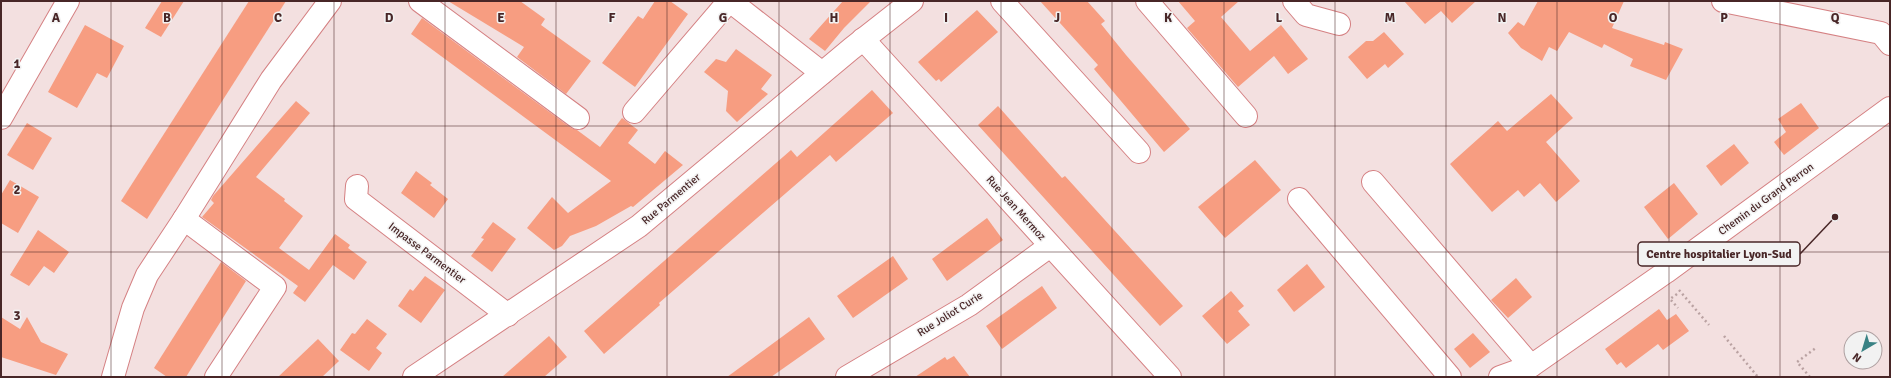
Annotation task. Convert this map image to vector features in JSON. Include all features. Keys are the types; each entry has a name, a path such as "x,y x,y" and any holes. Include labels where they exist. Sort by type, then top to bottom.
{"street":[{"path":"1,118 68,1"},
{"path":"113,377 133,308 147,275 271,80 330,1"},
{"path":"420,1 578,118"},
{"path":"634,112 729,1 822,73"},
{"name":"Rue Parmentier","path":"414,377 639,226 863,39 912,1"},
{"path":"1002,1 1139,152"},
{"path":"1147,1 1246,116"},
{"path":"1294,1 1306,15 1339,24"},
{"path":"1723,1 1881,33 1890,44"},
{"name":"Rue Jean Mermoz","path":"863,39 1170,377"},
{"name":"Chemin du Grand Perron","path":"1500,377 1531,366 1666,272 1890,108"},
{"path":"1373,182 1531,366"},
{"name":"Impasse Parmentier","path":"357,186 356,199 508,315"},
{"path":"1299,199 1450,377"},
{"path":"184,219 275,286 216,377"},
{"name":"Rue Joliot Curie","path":"847,377 969,305 1050,246"}],"path":[{"path":"1678,308 1670,299 1680,291 1709,325"},
{"path":"1724,336 1758,377"},
{"path":"1810,377 1797,362 1817,347"}],"building":[{"path":"162,1 184,1 161,37 145,28"},
{"path":"249,1 286,1 147,219 121,201"},
{"path":"448,1 520,1 545,19 541,25 591,61 566,94 517,57 524,47"},
{"path":"655,1 670,1 688,14 635,87 602,63 638,16 643,19"},
{"path":"843,1 871,1 844,28 825,51 809,39"},
{"path":"1040,1 1087,1 1105,21 1101,24 1190,129 1164,152 1094,69 1098,65"},
{"path":"1178,1 1239,1 1221,17 1250,51 1281,25 1308,59 1288,74 1274,56 1238,87 1187,28 1195,21"},
{"path":"1404,1 1476,1 1452,23 1441,11 1425,24"},
{"path":"1538,1 1624,1 1612,28 1664,45 1665,42 1683,49 1666,80 1630,66 1633,59 1604,44 1602,48 1569,32 1557,51 1549,47 1542,61 1521,48 1508,33 1518,22 1524,26"},
{"path":"977,10 998,32 941,82 939,79 936,81 918,62"},
{"path":"422,18 571,128 577,130 600,147 622,118 638,130 628,143 655,164 665,151 683,165 633,207 631,206 596,226 570,236 562,246 554,250 527,228 552,197 568,213 611,181 411,34"},
{"path":"85,25 124,46 107,78 97,73 77,108 48,92"},
{"path":"1384,32 1404,54 1388,68 1385,64 1367,79 1348,57 1366,41 1373,41"},
{"path":"736,49 772,75 761,89 768,94 737,122 726,111 728,91 704,72 716,59 726,62"},
{"path":"872,90 893,113 836,162 830,155 659,303 660,305 604,354 584,331 791,150 797,157"},
{"path":"1551,94 1573,118 1546,142 1580,181 1556,202 1540,183 1524,197 1518,190 1492,212 1450,164 1498,121 1507,131"},
{"path":"296,101 310,113 256,177 285,199 284,201 303,216 279,248 309,270 335,234 350,245 348,248 367,262 354,280 333,265 305,302 293,293 298,286 202,217 214,203 211,200 213,196"},
{"path":"1801,103 1819,128 1784,155 1774,142 1786,132 1778,119"},
{"path":"998,106 1062,178 1065,176 1183,306 1160,326 978,125"},
{"path":"27,123 52,138 33,170 7,155"},
{"path":"1734,144 1749,163 1721,186 1706,166"},
{"path":"1255,160 1281,190 1225,238 1198,207"},
{"path":"416,171 432,183 430,185 448,199 434,218 401,193"},
{"path":"10,180 39,197 18,233 1,223 1,195"},
{"path":"1674,183 1698,214 1668,239 1644,207"},
{"path":"987,218 1003,240 947,281 932,259"},
{"path":"493,222 516,239 492,272 471,256 484,239 481,238"},
{"path":"38,230 69,252 54,273 44,266 29,286 10,275"},
{"path":"893,256 908,279 853,318 837,296"},
{"path":"221,262 246,281 186,377 167,377 154,368"},
{"path":"1307,264 1325,287 1294,312 1277,290"},
{"path":"425,276 445,290 421,323 398,306 410,289 413,291"},
{"path":"1516,278 1532,297 1508,318 1491,300"},
{"path":"1042,286 1057,308 1002,349 986,326"},
{"path":"1231,291 1244,306 1238,311 1250,325 1227,344 1202,316"},
{"path":"1659,309 1667,320 1676,314 1689,331 1663,350 1658,344 1626,368 1621,362 1617,365 1605,349"},
{"path":"1,317 20,329 27,317 41,342 68,354 56,375 1,357"},
{"path":"809,317 825,339 771,377 727,377"},
{"path":"367,319 387,334 376,348 382,353 369,371 340,350 352,333 355,334"},
{"path":"1473,333 1490,352 1470,368 1454,349"},
{"path":"549,336 567,357 544,377 502,377"},
{"path":"318,339 339,361 322,377 278,377"},
{"path":"954,356 970,377 915,377 945,357 947,360"}],"place":[{"name":"Centre hospitalier Lyon-Sud","path":"1835,217"}]}
